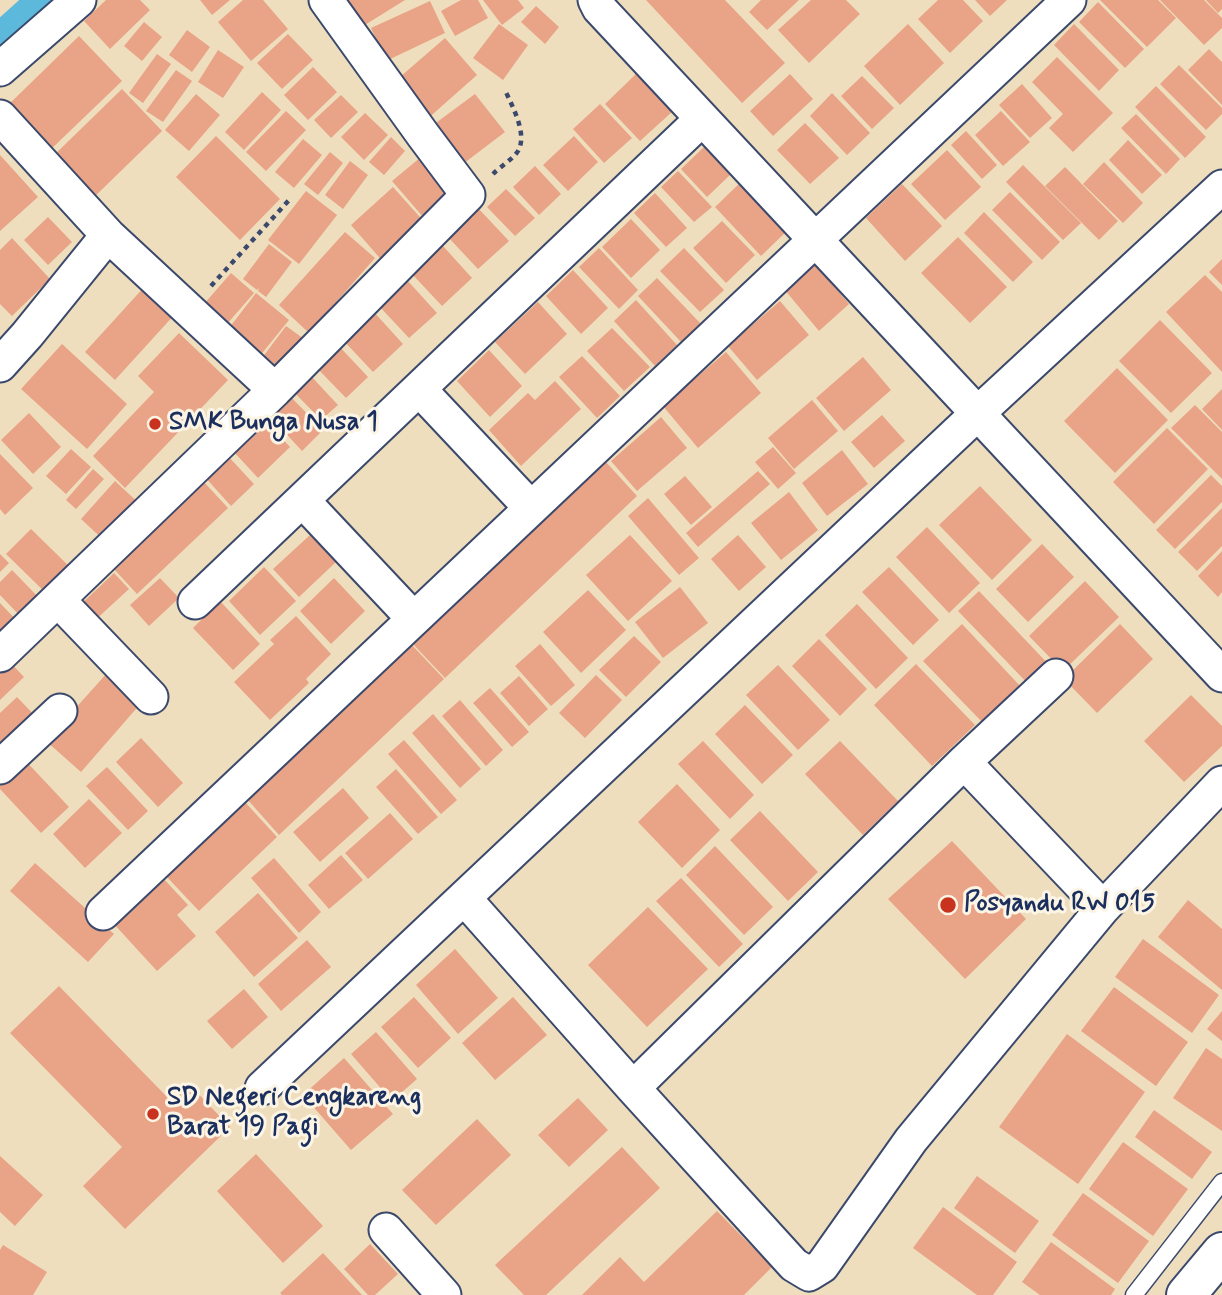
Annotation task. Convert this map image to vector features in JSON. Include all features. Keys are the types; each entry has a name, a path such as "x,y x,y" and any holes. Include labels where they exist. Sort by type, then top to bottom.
{"street":[{"path":"0,69 79,0"},
{"path":"0,655 275,390 468,195 326,0"},
{"path":"595,0 599,8 1222,676"},
{"path":"103,912 1069,0"},
{"path":"0,117 108,235 275,390"},
{"path":"195,602 702,119"},
{"path":"262,1088 978,413 1222,187"},
{"path":"0,365 108,235"},
{"path":"419,389 531,509"},
{"path":"303,500 413,618"},
{"path":"58,600 151,696"},
{"path":"632,1088 964,762 1056,676"},
{"path":"0,767 60,711"},
{"path":"964,762 1103,908"},
{"path":"464,898 632,1088 794,1265 809,1274 822,1266 911,1140 1103,908 1222,783"},
{"path":"386,1230 444,1295"},
{"path":"1186,1295 1222,1252"}],"lane":[{"path":"1134,1295 1222,1182"}],"path":[{"path":"468,195 518,151 522,140 519,124 505,90"},
{"path":"189,310 290,199"}],"building":[{"path":"106,0 140,0 150,10 110,49 84,21"},
{"path":"200,0 230,0 212,15"},
{"path":"243,0 263,0 288,29 251,61 218,22"},
{"path":"332,0 405,0 352,33"},
{"path":"461,0 478,0 488,18 455,36 441,11"},
{"path":"483,0 518,0 524,8 502,25"},
{"path":"646,0 725,0 785,63 742,103"},
{"path":"761,0 799,0 767,30 749,12"},
{"path":"811,0 846,0 860,14 809,63 778,30"},
{"path":"938,0 963,0 983,21 950,53 918,19"},
{"path":"975,0 1007,0 990,16"},
{"path":"1100,0 1158,0 1176,18 1147,47"},
{"path":"1160,0 1204,0 1222,18 1222,28 1204,45"},
{"path":"1206,0 1222,0 1222,9 1218,13"},
{"path":"430,1 445,33 386,61 371,28"},
{"path":"1098,2 1144,49 1125,68 1079,22"},
{"path":"536,6 559,27 545,44 521,22"},
{"path":"144,22 162,37 142,61 124,46"},
{"path":"499,24 528,45 503,80 473,58"},
{"path":"908,24 944,63 900,105 864,66"},
{"path":"1074,24 1119,70 1099,91 1054,45"},
{"path":"187,30 210,47 192,72 169,55"},
{"path":"288,34 313,60 282,89 257,63"},
{"path":"79,36 122,81 46,154 3,110"},
{"path":"445,38 477,75 425,121 393,83"},
{"path":"1209,49 1222,62 1222,105 1188,70"},
{"path":"218,50 244,67 223,98 198,82"},
{"path":"157,54 171,64 143,103 129,93"},
{"path":"1057,57 1113,113 1073,152 1049,128 1063,114 1032,82"},
{"path":"1179,65 1222,108 1222,114 1206,130 1160,84"},
{"path":"313,67 337,92 308,120 284,95"},
{"path":"176,70 192,81 163,122 146,111"},
{"path":"637,73 673,111 640,141 605,104"},
{"path":"790,74 813,99 773,136 750,111"},
{"path":"862,76 894,108 872,129 841,96"},
{"path":"1022,84 1052,118 1030,138 999,105"},
{"path":"1156,86 1206,137 1185,158 1135,107"},
{"path":"122,89 162,131 87,204 47,162"},
{"path":"262,92 281,110 244,150 225,132"},
{"path":"832,93 870,133 847,155 810,116"},
{"path":"196,94 220,115 189,151 165,130"},
{"path":"475,94 505,132 459,167 429,128"},
{"path":"341,95 358,112 331,138 314,120"},
{"path":"600,104 632,138 604,163 573,129"},
{"path":"286,111 306,130 266,171 246,152"},
{"path":"1001,111 1030,142 1003,166 975,135"},
{"path":"365,113 388,135 364,160 341,137"},
{"path":"1136,114 1180,159 1166,174 1121,128"},
{"path":"805,123 839,158 810,184 777,150"},
{"path":"966,131 997,165 982,179 951,145"},
{"path":"216,136 280,199 240,240 176,177"},
{"path":"574,136 598,162 568,191 543,165"},
{"path":"391,137 405,151 384,175 369,162"},
{"path":"303,139 322,155 294,188 275,172"},
{"path":"1128,140 1162,175 1142,194 1109,160"},
{"path":"704,147 730,175 707,197 681,169"},
{"path":"947,150 981,187 945,220 911,184"},
{"path":"330,152 343,163 318,195 304,184"},
{"path":"0,155 38,197 0,231"},
{"path":"421,157 458,200 430,225 392,181"},
{"path":"350,161 368,175 343,209 325,195"},
{"path":"1104,162 1143,203 1123,223 1083,184"},
{"path":"1023,165 1081,223 1063,240 1006,182"},
{"path":"535,166 561,194 539,215 513,187"},
{"path":"1065,167 1118,221 1099,240 1045,186"},
{"path":"678,171 712,207 694,222 661,187"},
{"path":"744,179 790,228 761,256 715,207"},
{"path":"902,184 942,226 905,261 866,218"},
{"path":"393,187 427,225 385,264 351,225"},
{"path":"506,189 535,218 515,236 487,207"},
{"path":"306,191 337,215 299,264 268,240"},
{"path":"1010,192 1060,242 1042,260 992,210"},
{"path":"655,193 687,228 666,247 634,213"},
{"path":"477,207 509,241 478,269 447,236"},
{"path":"984,212 1033,262 1013,282 964,233"},
{"path":"48,217 72,242 48,265 24,240"},
{"path":"631,219 660,250 631,278 602,247"},
{"path":"722,221 755,255 726,283 693,248"},
{"path":"345,232 375,258 309,333 279,305"},
{"path":"958,237 1007,287 970,323 921,273"},
{"path":"12,238 50,279 12,316 0,304 0,250"},
{"path":"269,244 292,262 266,297 258,291 259,288 257,290 243,279"},
{"path":"443,246 472,278 442,306 413,275"},
{"path":"599,248 638,290 619,309 579,267"},
{"path":"684,248 724,290 700,312 660,271"},
{"path":"1222,259 1222,285 1209,272"},
{"path":"814,263 849,304 819,331 784,289"},
{"path":"573,270 608,308 581,334 546,296"},
{"path":"231,273 254,293 220,332 197,312"},
{"path":"1205,275 1222,292 1222,372 1166,312"},
{"path":"657,278 701,324 682,343 638,296"},
{"path":"407,280 437,313 409,338 379,306"},
{"path":"146,285 176,313 115,380 85,352"},
{"path":"256,293 289,320 259,357 226,332"},
{"path":"636,300 677,345 655,366 614,321"},
{"path":"780,301 809,335 757,380 728,346"},
{"path":"538,302 567,334 525,374 495,342"},
{"path":"373,311 403,344 373,372 343,340"},
{"path":"1160,320 1212,373 1171,413 1119,361"},
{"path":"286,326 307,341 280,378 259,362"},
{"path":"612,328 650,367 624,391 587,351"},
{"name":"SMK Bunga Nusa 1","path":"179,333 228,380 125,488 93,456 154,392 138,376"},
{"path":"62,344 127,404 87,449 21,389"},
{"path":"338,345 368,377 346,398 316,367"},
{"path":"489,350 522,386 490,417 457,381"},
{"path":"726,352 761,393 698,448 663,406"},
{"path":"582,356 620,396 597,418 559,377"},
{"path":"863,357 891,390 844,431 816,398"},
{"path":"1117,368 1168,420 1115,473 1064,421"},
{"path":"310,375 338,405 321,420 293,391"},
{"path":"555,381 581,409 521,466 489,430 528,393 535,400"},
{"path":"1222,389 1222,430 1202,409"},
{"path":"288,394 323,430 302,451 267,413"},
{"path":"812,400 838,431 794,469 768,438"},
{"path":"1195,405 1222,432 1222,479 1171,428"},
{"path":"29,413 61,447 33,474 1,440"},
{"path":"882,415 905,441 874,468 851,442"},
{"path":"661,417 687,448 637,491 611,461"},
{"path":"266,421 290,447 258,478 233,451"},
{"path":"1167,428 1208,469 1154,524 1113,482"},
{"path":"773,447 796,473 778,489 755,462"},
{"path":"71,449 91,467 66,494 46,476"},
{"path":"842,450 868,484 827,516 802,483"},
{"path":"0,454 33,488 5,515 0,509"},
{"path":"227,455 254,484 231,506 204,476"},
{"path":"605,461 637,496 445,678 412,643"},
{"path":"93,469 104,479 76,509 66,500"},
{"path":"758,471 770,484 698,547 686,533"},
{"path":"1211,475 1222,486 1222,502 1175,549 1156,530"},
{"path":"685,476 712,507 691,525 664,494"},
{"path":"115,481 143,507 109,545 81,519"},
{"path":"203,481 228,508 137,594 112,567"},
{"path":"980,486 1032,540 992,580 939,525"},
{"path":"789,492 818,530 781,560 751,523"},
{"path":"648,498 699,558 679,575 628,516"},
{"path":"1222,508 1222,546 1197,571 1178,552"},
{"path":"927,527 980,583 949,613 896,557"},
{"path":"31,529 78,575 53,600 6,554"},
{"path":"310,535 336,562 299,597 273,569"},
{"path":"630,535 672,581 628,621 586,575"},
{"path":"738,535 766,567 739,591 711,559"},
{"path":"1042,544 1074,577 1028,622 996,589"},
{"path":"1222,551 1222,592 1218,597 1198,576"},
{"path":"0,554 9,563 0,572"},
{"path":"264,567 296,601 260,635 229,601"},
{"path":"889,567 939,620 913,645 862,592"},
{"path":"12,570 44,603 25,621 0,595 0,582"},
{"path":"114,573 129,589 92,623 77,608"},
{"path":"160,578 179,598 149,626 130,605"},
{"path":"334,578 365,611 331,644 300,611"},
{"path":"1085,581 1119,617 1063,671 1029,636"},
{"path":"680,587 708,623 663,658 635,622"},
{"path":"588,590 626,630 581,673 543,632"},
{"path":"979,591 1052,668 1032,688 958,611"},
{"path":"220,601 260,644 233,670 193,628"},
{"path":"0,603 21,625 0,646"},
{"path":"857,604 908,658 876,689 825,635"},
{"path":"296,616 331,654 306,679 309,683 270,720 234,682 274,644 270,640"},
{"path":"962,624 1022,688 984,724 923,661"},
{"path":"1120,624 1153,659 1097,713 1064,679"},
{"path":"634,636 661,662 626,697 599,670"},
{"path":"819,639 867,689 840,716 792,666"},
{"path":"411,644 444,679 279,835 247,799"},
{"path":"540,644 575,685 551,706 515,666"},
{"path":"5,657 24,677 0,700 0,661"},
{"path":"916,664 975,725 932,766 874,705"},
{"path":"778,665 830,720 798,750 746,695"},
{"path":"108,672 142,702 81,772 46,741"},
{"path":"596,675 622,700 585,738 559,713"},
{"path":"519,676 548,709 529,726 500,693"},
{"path":"490,688 529,732 512,747 473,703"},
{"path":"1191,695 1222,726 1222,746 1184,782 1144,741"},
{"path":"17,697 38,719 0,754 0,713"},
{"path":"460,700 503,750 486,766 442,716"},
{"path":"745,705 793,755 762,784 715,734"},
{"path":"433,714 481,769 460,788 412,733"},
{"path":"141,738 183,783 158,807 116,762"},
{"path":"404,740 457,800 441,814 388,754"},
{"path":"703,741 754,795 730,819 678,764"},
{"path":"840,741 898,801 863,835 805,774"},
{"path":"22,757 69,807 41,833 0,789 0,778"},
{"path":"107,767 148,811 128,830 86,786"},
{"path":"396,769 438,817 418,834 376,787"},
{"path":"677,784 720,830 682,868 638,822"},
{"path":"343,788 369,818 320,862 293,832"},
{"path":"89,799 122,833 85,868 53,834"},
{"path":"245,802 277,837 199,911 166,876"},
{"path":"760,811 818,872 788,901 730,840"},
{"path":"390,813 413,839 368,879 345,853"},
{"path":"952,841 1026,919 965,979 888,899"},
{"path":"715,846 773,907 744,935 686,875"},
{"path":"341,855 363,880 329,909 308,885"},
{"path":"274,858 321,912 299,933 251,878"},
{"path":"35,863 114,934 88,962 10,891"},
{"path":"162,877 188,905 177,915 196,936 157,971 113,923"},
{"path":"681,878 743,944 719,967 656,901"},
{"path":"258,893 298,938 254,977 215,932"},
{"path":"1188,900 1222,929 1222,990 1158,937"},
{"path":"648,907 708,969 647,1027 588,965"},
{"path":"1143,939 1219,995 1192,1033 1115,977"},
{"path":"307,940 331,967 281,1011 258,984"},
{"path":"455,949 498,998 458,1034 416,985"},
{"name":"SD Negeri Cengkareng Barat 19 Pagi","path":"59,986 170,1100 188,1083 230,1127 125,1229 83,1186 122,1147 10,1033"},
{"path":"1114,987 1188,1042 1156,1086 1081,1031"},
{"path":"244,989 268,1017 232,1049 207,1021"},
{"path":"414,997 451,1038 418,1068 381,1027"},
{"path":"513,997 547,1035 495,1080 462,1043"},
{"path":"1222,1011 1222,1041 1207,1029"},
{"path":"376,1032 417,1079 392,1101 351,1054"},
{"path":"1067,1034 1145,1092 1078,1184 999,1127"},
{"path":"1206,1048 1222,1059 1222,1131 1173,1098"},
{"path":"344,1058 393,1114 351,1150 303,1095"},
{"path":"578,1098 608,1130 569,1167 538,1135"},
{"path":"1154,1110 1212,1152 1192,1179 1135,1137"},
{"path":"477,1119 511,1155 436,1225 402,1190"},
{"path":"1123,1142 1188,1189 1153,1236 1089,1189"},
{"path":"622,1147 660,1188 546,1295 524,1295 495,1265"},
{"path":"256,1154 323,1226 283,1263 217,1191"},
{"path":"0,1156 43,1195 15,1226 0,1212"},
{"path":"977,1176 1039,1221 1015,1253 954,1208"},
{"path":"1083,1193 1149,1241 1118,1283 1052,1235"},
{"path":"943,1207 1017,1262 993,1295 977,1295 913,1248"},
{"path":"717,1211 772,1267 744,1295 582,1295 620,1257 644,1282"},
{"path":"1051,1242 1115,1289 1111,1295 1040,1295 1022,1282"},
{"path":"370,1244 398,1274 375,1295 368,1295 344,1269"},
{"path":"3,1245 47,1272 33,1295 0,1295 0,1250"},
{"path":"323,1253 362,1295 280,1293"}],"waterway":[{"path":"0,42 47,0"}],"place":[{"name":"SMK Bunga Nusa 1","path":"155,424"},
{"name":"Posyandu RW 015","path":"948,905"},
{"name":"SD Negeri Cengkareng Barat 19 Pagi","path":"153,1114"}]}
